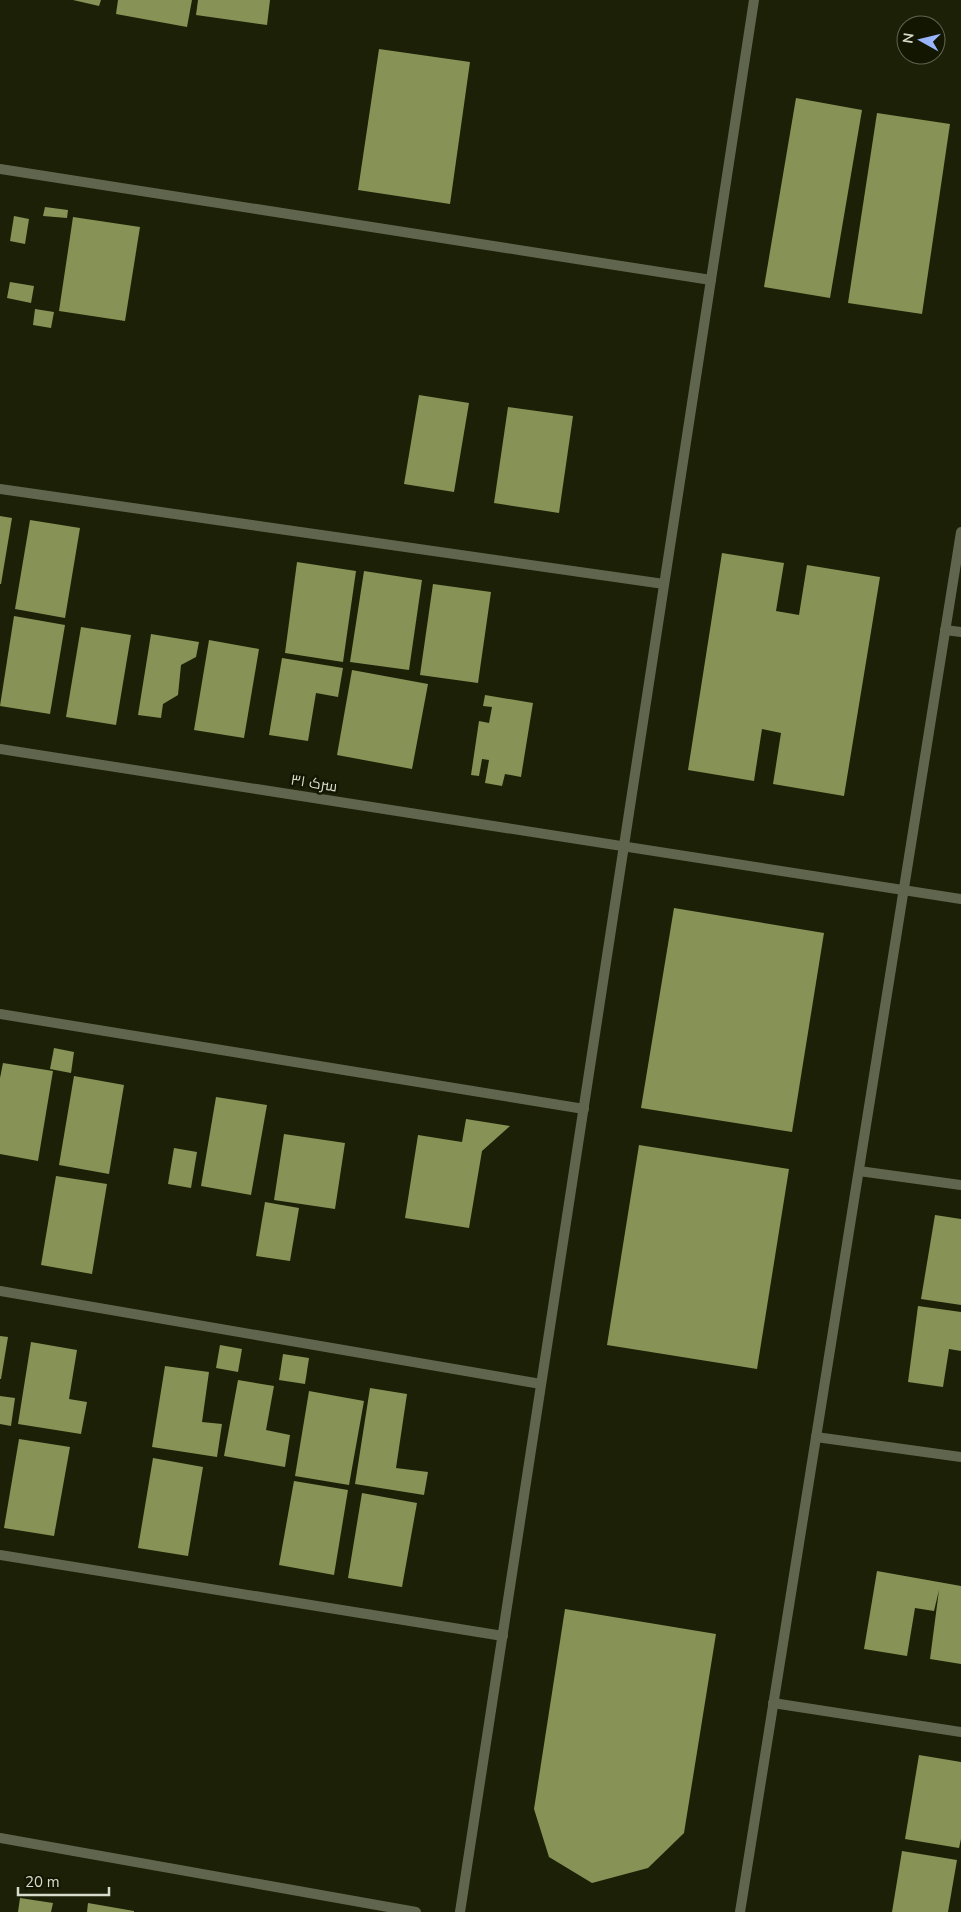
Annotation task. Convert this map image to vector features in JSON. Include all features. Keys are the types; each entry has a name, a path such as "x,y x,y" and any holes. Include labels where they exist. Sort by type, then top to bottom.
{"street":[{"path":"460,1912 754,0"},
{"path":"0,169 711,280"},
{"path":"0,489 664,584"},
{"path":"740,1912 961,532"},
{"path":"945,630 961,632"},
{"name":"سرک ۳۱","path":"0,749 961,899"},
{"path":"0,1014 584,1109"},
{"path":"859,1170 961,1186"},
{"path":"0,1291 541,1384"},
{"path":"816,1437 961,1457"},
{"path":"0,1555 503,1636"},
{"path":"773,1704 961,1732"},
{"path":"0,1838 416,1912"}],"building":[{"path":"73,0 101,0 99,6"},
{"path":"118,0 192,0 187,27 116,14"},
{"path":"198,0 270,0 267,25 196,15"},
{"path":"379,49 470,62 450,204 358,190"},
{"path":"796,98 862,110 830,298 764,287"},
{"path":"877,113 950,124 922,314 848,303"},
{"path":"45,207 68,210 67,218 43,216"},
{"path":"14,216 29,219 25,244 10,241"},
{"path":"73,217 140,227 125,321 59,311"},
{"path":"10,282 34,286 31,303 7,298"},
{"path":"35,309 54,312 51,328 33,325"},
{"path":"419,395 469,403 454,492 404,484"},
{"path":"508,407 573,416 559,513 494,503"},
{"path":"0,516 12,518 1,584 0,584"},
{"path":"30,520 80,528 65,618 15,609"},
{"path":"722,553 784,563 776,611 799,615 807,565 880,577 844,796 773,784 781,733 762,729 754,781 688,770"},
{"path":"297,562 356,571 343,662 285,653"},
{"path":"364,571 422,580 409,670 350,662"},
{"path":"433,584 491,592 478,683 420,675"},
{"path":"14,616 65,625 50,714 0,706"},
{"path":"81,627 131,635 116,725 66,717"},
{"path":"151,634 199,642 196,657 181,665 178,695 163,704 161,718 138,715"},
{"path":"209,640 259,649 244,738 194,730"},
{"path":"282,658 343,668 338,697 316,693 308,741 269,735"},
{"path":"352,670 428,684 412,769 337,755"},
{"path":"485,695 533,703 521,777 505,774 502,786 485,783 489,760 482,759 479,776 471,775 479,721 489,723 492,707 483,706"},
{"path":"674,908 824,933 792,1132 641,1108"},
{"path":"54,1048 74,1052 71,1073 50,1069"},
{"path":"3,1063 53,1071 38,1161 0,1154 0,1078"},
{"path":"74,1076 124,1085 109,1174 59,1165"},
{"path":"216,1097 267,1105 251,1195 201,1186"},
{"path":"466,1119 510,1126 482,1151 469,1228 405,1218 418,1135 462,1142"},
{"path":"284,1134 345,1143 335,1209 274,1200"},
{"path":"639,1145 789,1169 757,1369 607,1345"},
{"path":"174,1148 197,1152 191,1188 168,1184"},
{"path":"56,1176 107,1184 92,1274 41,1265"},
{"path":"265,1202 299,1208 290,1261 256,1256"},
{"path":"935,1215 961,1219 961,1305 921,1299"},
{"path":"918,1306 961,1312 961,1351 949,1349 943,1387 908,1382"},
{"path":"0,1336 8,1337 1,1379 0,1379"},
{"path":"31,1342 77,1350 69,1399 87,1402 81,1434 18,1424"},
{"path":"220,1345 242,1349 238,1372 216,1368"},
{"path":"283,1354 309,1358 305,1384 279,1380"},
{"path":"165,1366 209,1372 202,1422 222,1424 217,1457 152,1447"},
{"path":"238,1380 274,1386 266,1430 290,1435 285,1467 224,1456"},
{"path":"370,1388 407,1394 396,1468 428,1472 424,1495 355,1484"},
{"path":"309,1391 364,1401 349,1485 295,1476"},
{"path":"0,1396 15,1398 11,1426 0,1424"},
{"path":"19,1439 70,1447 54,1536 4,1528"},
{"path":"153,1458 203,1467 188,1556 138,1548"},
{"path":"294,1481 348,1490 334,1575 279,1565"},
{"path":"362,1493 417,1503 402,1587 348,1578"},
{"path":"877,1571 961,1586 961,1664 930,1659 939,1590 934,1611 915,1608 907,1656 864,1649"},
{"path":"565,1609 716,1634 684,1833 648,1868 592,1883 549,1857 534,1809"},
{"path":"919,1755 961,1762 961,1839 959,1848 905,1839"},
{"path":"902,1851 957,1860 948,1912 892,1912"},
{"path":"20,1898 53,1903 51,1912 18,1912"},
{"path":"88,1903 134,1911 134,1912 87,1912"}]}
